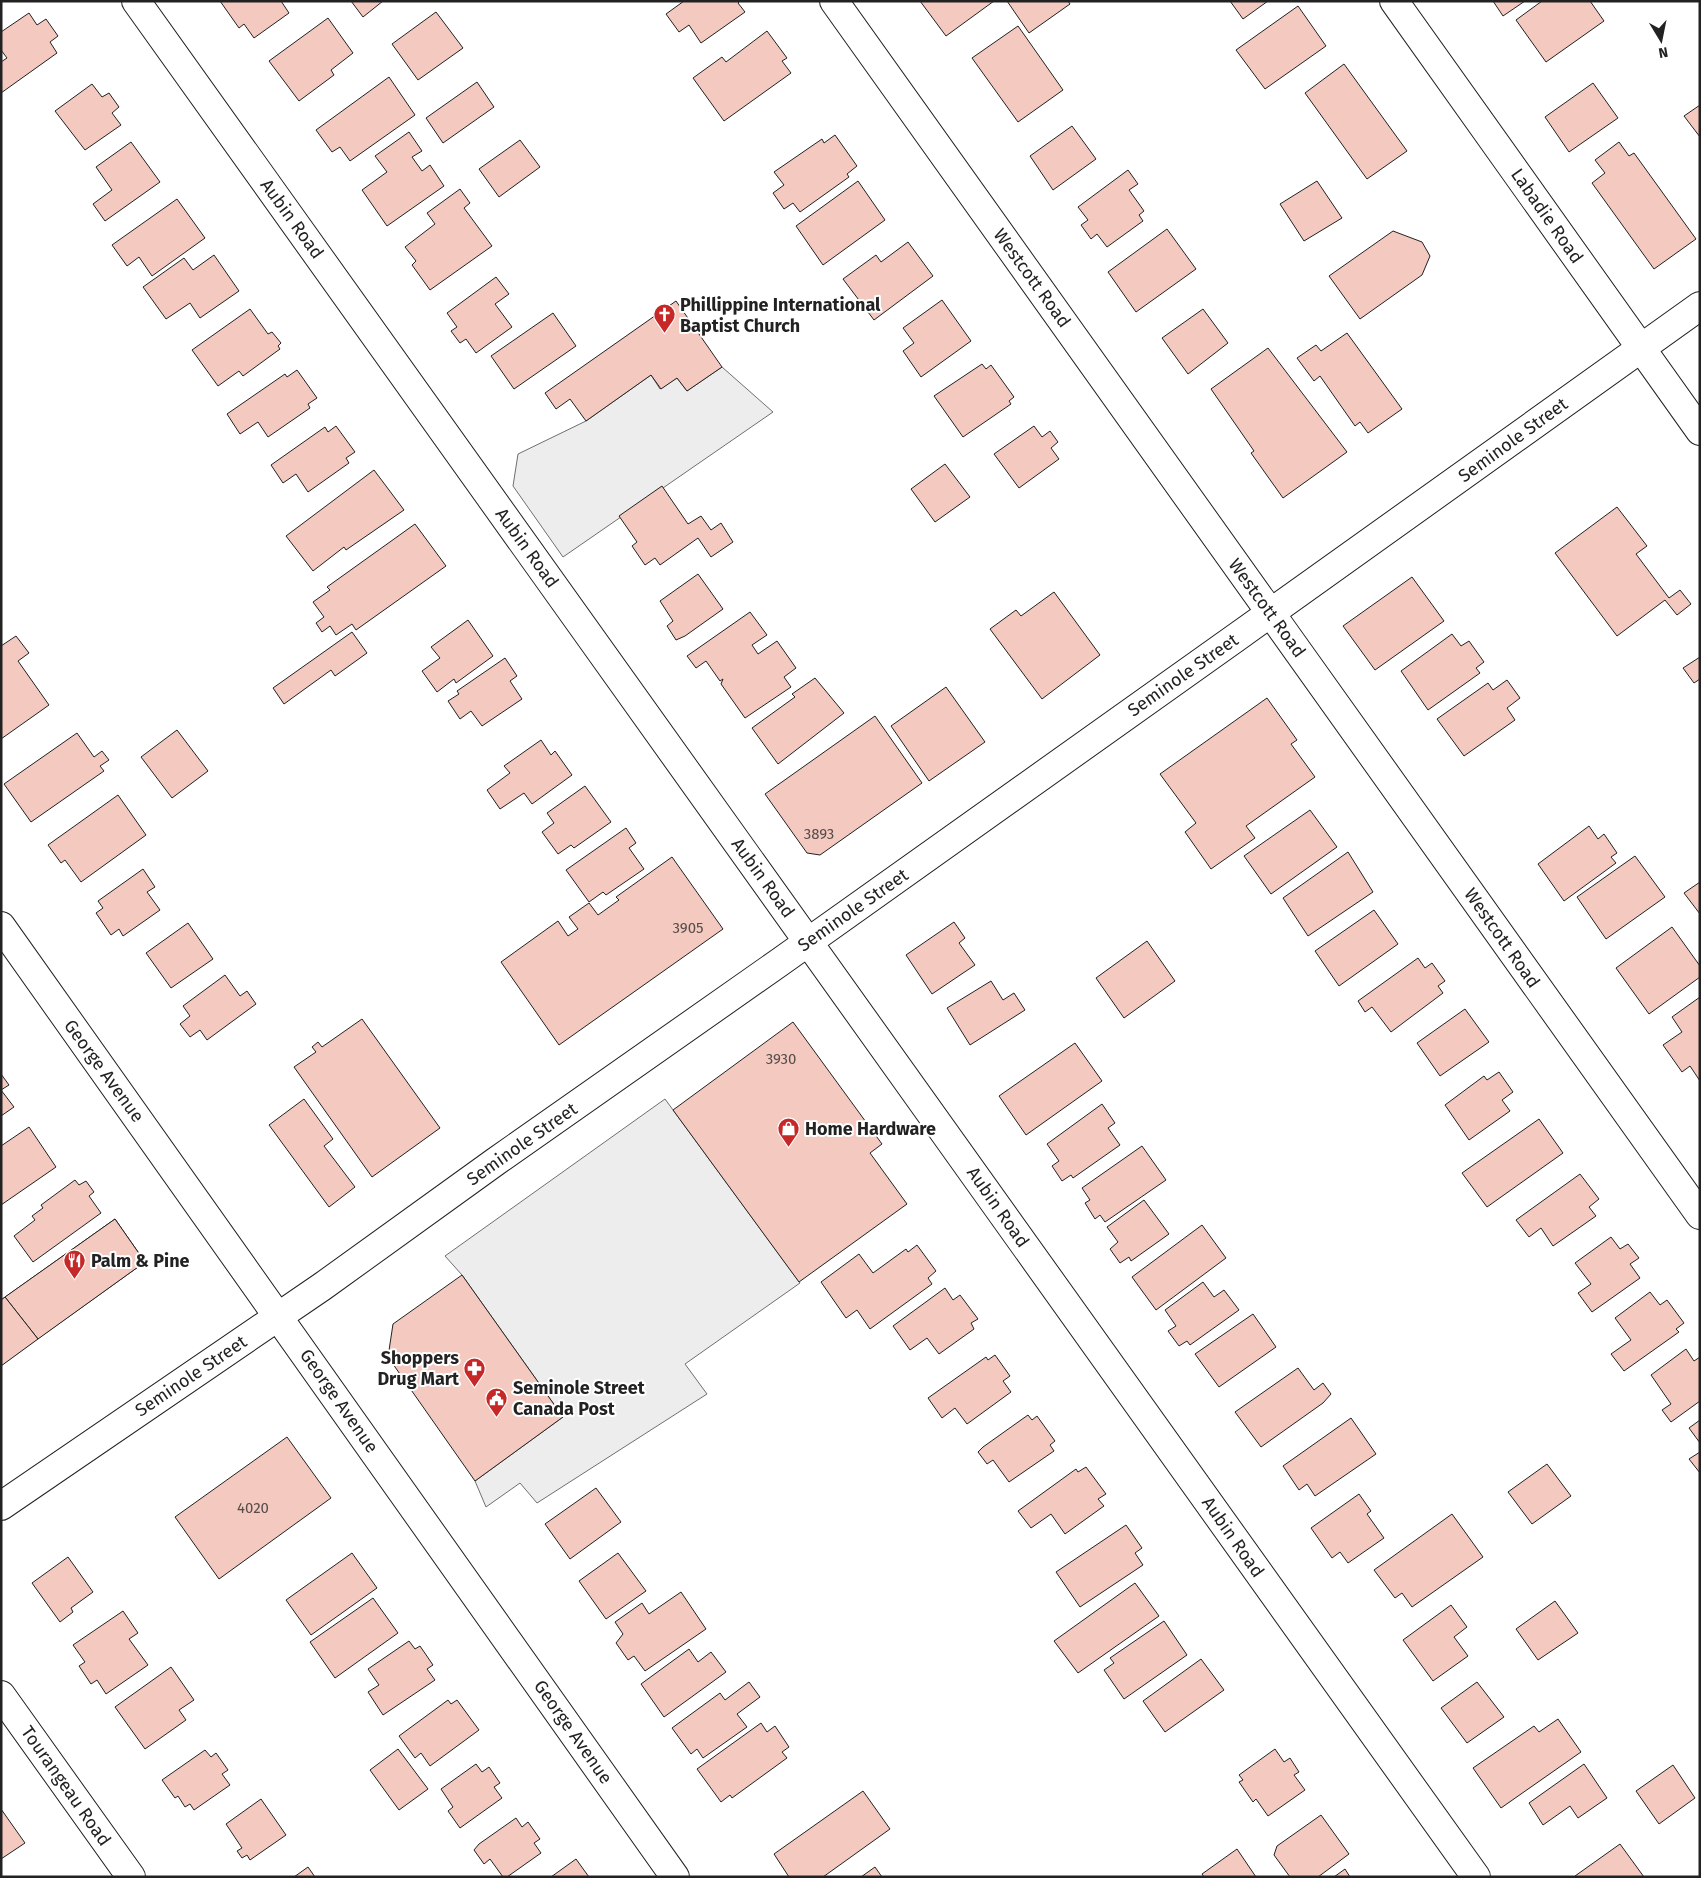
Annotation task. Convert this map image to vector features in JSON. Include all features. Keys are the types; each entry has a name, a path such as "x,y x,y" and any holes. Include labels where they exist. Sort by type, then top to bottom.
{"street":[{"name":"Aubin Road","path":"136,1 1476,1877"},
{"name":"Westcott Road","path":"834,1 1700,1215"},
{"name":"Labadie Road","path":"1394,1 1700,431"},
{"name":"Seminole Street","path":"1,1506 135,1413 280,1317 495,1162 808,942 1700,306"},
{"name":"George Avenue","path":"1,926 280,1317 675,1877"},
{"name":"Tourangeau Road","path":"1,1695 131,1877"}],"shaded area":[{"path":"722,367 773,412 563,557 513,486 518,454 586,421 651,375 660,389 677,378 687,391"},
{"path":"665,1099 800,1283 685,1364 707,1394 537,1503 520,1483 486,1507 475,1481 563,1417 462,1275 445,1256"}],"building":[{"path":"220,1 281,1 289,13 254,38 244,24 239,28"},
{"path":"351,1 383,1 363,17"},
{"path":"684,1 740,1 738,3 745,12 701,43 689,25 679,32 666,14"},
{"path":"920,1 994,1 946,36"},
{"path":"1007,1 1068,1 1070,4 1029,33"},
{"path":"1230,1 1268,1 1243,19"},
{"path":"1493,1 1525,1 1503,16"},
{"path":"1542,1 1590,1 1604,21 1546,62 1516,20"},
{"path":"1298,6 1326,46 1265,89 1236,50"},
{"path":"436,12 463,48 418,80 392,44"},
{"path":"29,13 37,25 46,19 58,36 50,42 57,53 1,93 1,62 7,58 1,50 1,32"},
{"path":"328,18 353,53 331,70 334,75 299,101 269,61"},
{"path":"1018,26 1063,90 1018,122 972,58"},
{"path":"767,31 787,58 782,61 791,73 724,121 693,78 722,57 726,62"},
{"path":"1344,64 1407,151 1367,179 1305,93"},
{"path":"389,77 415,115 350,161 340,147 332,152 316,130"},
{"path":"477,82 494,107 443,143 426,118"},
{"path":"1593,83 1618,118 1569,152 1545,117"},
{"path":"92,84 102,97 109,93 119,107 112,113 121,125 85,150 55,111"},
{"path":"1700,105 1700,137 1684,116"},
{"path":"1072,126 1096,159 1053,190 1030,156"},
{"path":"409,132 422,151 412,157 422,171 430,165 444,186 387,226 362,190 387,172 375,156"},
{"path":"835,135 857,166 847,174 849,177 800,212 793,203 784,209 773,193 784,185 774,172 822,139 824,143"},
{"path":"520,140 540,167 499,197 479,169"},
{"path":"131,142 160,182 105,221 93,204 112,190 96,167"},
{"path":"1619,142 1629,156 1634,153 1696,239 1654,269 1592,183 1605,173 1595,160"},
{"path":"1128,170 1138,184 1129,190 1144,211 1139,215 1143,221 1107,247 1097,234 1091,239 1081,225 1088,220 1078,207"},
{"path":"858,181 885,220 823,265 796,226"},
{"path":"1317,181 1342,218 1304,241 1280,204"},
{"path":"460,189 470,203 464,208 492,246 430,290 412,265 416,261 405,247 435,224 427,213"},
{"path":"177,199 205,238 152,276 139,257 127,266 112,245"},
{"path":"1167,229 1196,269 1136,312 1108,272"},
{"path":"1393,231 1422,242 1430,256 1422,275 1360,319 1329,276"},
{"path":"908,242 933,276 874,320 843,279 876,255 881,262"},
{"path":"214,255 239,291 200,318 190,303 166,319 143,287 184,258 193,270"},
{"path":"496,277 509,294 495,304 512,327 476,353 466,339 460,343 451,331 457,327 447,313"},
{"path":"942,300 971,341 921,377 903,351 914,343 903,328"},
{"name":"Phillippine International Baptist Church","path":"676,301 722,367 687,391 677,378 661,389 651,375 586,421 570,399 556,409 545,393"},
{"path":"250,309 268,334 272,332 281,343 278,346 280,349 243,376 239,371 218,386 192,350"},
{"path":"1203,309 1228,343 1188,374 1162,338"},
{"path":"553,313 576,346 514,389 491,356"},
{"path":"1347,333 1402,409 1368,433 1360,422 1355,426 1320,376 1314,381 1297,358 1316,345 1321,351"},
{"path":"1268,348 1347,452 1283,498 1251,453 1254,451 1211,389"},
{"path":"982,364 986,369 991,365 1014,397 1009,401 1011,404 963,437 934,396"},
{"path":"297,370 317,398 308,404 310,408 268,437 258,422 240,434 227,414 285,374 287,377"},
{"path":"336,426 355,452 346,458 349,463 308,492 296,474 283,483 271,465 325,427 328,432"},
{"path":"1034,426 1042,437 1050,431 1058,442 1051,448 1059,459 1019,488 994,454"},
{"path":"945,464 970,497 935,522 911,489"},
{"path":"374,470 404,510 346,550 344,547 313,571 286,536"},
{"path":"662,486 688,524 701,516 711,530 721,523 733,542 711,557 698,538 660,565 655,558 645,565 632,546 637,542 619,516"},
{"path":"1617,507 1647,546 1636,554 1669,598 1680,590 1691,604 1677,615 1665,600 1617,636 1555,553"},
{"path":"415,524 446,566 356,630 352,624 336,635 330,626 322,632 316,623 324,617 313,602 330,590 327,587"},
{"path":"698,574 723,609 685,636 676,640 667,626 673,621 660,601"},
{"path":"1412,577 1444,621 1375,670 1343,626"},
{"path":"1054,592 1100,655 1042,699 990,629 1016,610 1021,616"},
{"path":"750,612 767,635 752,645 758,654 777,641 796,668 784,677 791,687 745,718 721,684 723,679 720,681 706,661 696,668 687,656"},
{"path":"468,620 493,656 456,683 454,679 437,692 422,671 440,658 431,647"},
{"path":"352,632 367,653 335,676 331,670 284,704 273,688"},
{"path":"1452,634 1461,646 1469,641 1484,662 1476,668 1480,673 1428,710 1401,671"},
{"path":"16,636 29,653 18,661 49,705 1,739 1,646"},
{"path":"1700,657 1700,679 1694,683 1683,668"},
{"path":"505,658 517,676 510,681 522,699 482,726 471,711 460,719 448,701 459,694 457,691"},
{"path":"815,678 844,713 778,764 752,728 795,697 792,694"},
{"path":"1507,680 1520,698 1507,708 1515,720 1464,756 1437,719 1488,683 1493,690"},
{"path":"946,687 985,742 929,781 891,726"},
{"path":"1267,698 1297,740 1291,744 1315,777 1246,826 1255,838 1211,869 1185,832 1196,823 1160,774"},
{"path":"875,716 922,783 820,855 807,853 765,794"},
{"path":"177,730 208,771 172,798 141,757"},
{"path":"77,733 94,757 102,751 109,760 100,766 104,771 31,822 4,784"},
{"path":"541,740 551,755 555,751 572,775 532,804 524,793 500,809 487,790 510,773 504,766"},
{"path":"585,786 611,822 574,848 571,845 558,854 542,832 554,823 547,813"},
{"path":"118,795 146,835 81,882 65,860 61,863 48,845"},
{"path":"1310,810 1337,847 1271,894 1244,856"},
{"path":"1589,826 1598,839 1604,834 1617,853 1611,857 1616,863 1564,901 1538,864"},
{"path":"626,828 636,843 629,848 644,869 606,895 603,892 589,902 566,870"},
{"path":"1348,852 1373,892 1308,936 1283,898"},
{"path":"1635,856 1665,897 1606,939 1577,897"},
{"path":"672,857 723,929 559,1045 501,962 558,921 568,936 578,929 569,917 589,903 598,915 619,900 616,897"},
{"path":"143,869 155,887 147,892 160,910 123,936 119,929 111,935 96,913 103,908 98,901"},
{"path":"1700,882 1700,914 1684,893"},
{"path":"1374,910 1398,944 1339,986 1315,951"},
{"path":"954,922 965,938 959,943 975,965 932,994 906,955"},
{"path":"188,923 213,959 171,988 146,953"},
{"path":"1672,927 1700,966 1700,977 1649,1014 1616,968"},
{"path":"1147,941 1175,981 1124,1018 1096,978"},
{"path":"1418,958 1425,968 1432,963 1445,981 1438,986 1443,993 1391,1032 1372,1007 1365,1012 1358,1001"},
{"path":"225,975 240,996 247,991 256,1004 207,1040 200,1030 190,1037 180,1024 190,1016 183,1006"},
{"path":"991,981 1003,1000 1014,993 1025,1010 970,1045 947,1008"},
{"path":"1700,997 1700,1081 1690,1066 1682,1072 1663,1045 1682,1032 1672,1017"},
{"path":"1465,1009 1489,1042 1440,1076 1417,1043"},
{"path":"362,1019 440,1128 372,1177 294,1067 316,1052 312,1047 318,1042 322,1047"},
{"name":"Home Hardware","path":"793,1022 882,1144 870,1153 907,1204 799,1282 673,1110"},
{"path":"1075,1043 1102,1081 1026,1135 999,1096"},
{"path":"1499,1072 1513,1092 1502,1100 1510,1111 1469,1140 1445,1105 1484,1076 1487,1080"},
{"path":"1,1074 9,1085 1,1090"},
{"path":"1,1090 14,1107 1,1116"},
{"path":"304,1099 333,1139 324,1146 355,1187 329,1207 269,1125"},
{"path":"1102,1104 1115,1123 1108,1128 1120,1145 1073,1178 1071,1175 1062,1181 1052,1166 1059,1161 1047,1144"},
{"path":"1539,1119 1563,1153 1487,1207 1462,1173"},
{"path":"29,1127 56,1167 1,1205 1,1146"},
{"path":"1142,1146 1166,1180 1105,1222 1100,1215 1095,1219 1085,1203 1090,1200 1082,1188"},
{"path":"1580,1174 1599,1199 1589,1207 1596,1216 1553,1246 1541,1228 1529,1237 1516,1220"},
{"path":"75,1180 79,1185 86,1181 94,1192 89,1196 101,1213 33,1262 14,1236 35,1220 32,1216 43,1208 41,1205"},
{"path":"1144,1200 1169,1234 1131,1261 1129,1257 1120,1263 1110,1249 1118,1242 1107,1227"},
{"name":"Palm & Pine","path":"115,1219 145,1262 1,1365 1,1300"},
{"name":"Palm & Pine","path":"115,1219 145,1262 38,1339 5,1297"},
{"path":"1202,1225 1226,1258 1156,1310 1132,1277"},
{"path":"1611,1237 1620,1249 1628,1244 1639,1258 1630,1264 1640,1278 1592,1312 1578,1293 1591,1284 1575,1263"},
{"path":"917,1245 936,1271 928,1278 932,1284 870,1329 857,1310 846,1318 821,1282 859,1254 873,1273 906,1249 908,1252"},
{"name":"Shoppers Drug Mart","path":"462,1275 563,1417 475,1481 388,1357 393,1324"},
{"path":"1203,1282 1214,1297 1224,1290 1239,1310 1190,1345 1187,1341 1179,1346 1168,1331 1176,1326 1165,1310"},
{"path":"945,1288 953,1300 960,1295 978,1319 971,1323 974,1329 939,1354 927,1338 910,1350 893,1326"},
{"path":"1650,1292 1660,1305 1667,1300 1684,1323 1676,1329 1679,1332 1624,1371 1611,1354 1631,1340 1615,1318"},
{"path":"5,1297 38,1339 1,1366 1,1300"},
{"path":"1253,1314 1276,1347 1219,1387 1195,1354"},
{"path":"1686,1349 1694,1361 1700,1357 1700,1401 1671,1422 1662,1410 1671,1404 1651,1375"},
{"path":"995,1355 1010,1376 1003,1381 1011,1392 967,1424 955,1408 942,1418 928,1398 986,1357 988,1360"},
{"path":"1298,1368 1314,1390 1323,1383 1331,1394 1323,1403 1261,1447 1235,1412"},
{"path":"1028,1415 1032,1420 1037,1416 1055,1441 1050,1445 1054,1451 1009,1482 993,1460 987,1464 978,1452"},
{"path":"1351,1418 1376,1454 1315,1496 1307,1484 1299,1490 1283,1466"},
{"path":"1700,1420 1700,1443 1689,1428"},
{"path":"287,1437 331,1498 219,1579 175,1517"},
{"path":"1700,1452 1700,1473 1689,1459"},
{"path":"1547,1464 1571,1496 1532,1524 1508,1492"},
{"path":"1086,1467 1106,1494 1098,1499 1104,1506 1065,1534 1051,1514 1031,1528 1018,1511 1076,1469 1078,1472"},
{"path":"596,1488 621,1522 570,1559 545,1524"},
{"path":"1359,1494 1371,1511 1367,1514 1384,1538 1348,1563 1340,1552 1332,1558 1311,1528"},
{"path":"1452,1514 1483,1557 1412,1607 1402,1593 1395,1598 1374,1570"},
{"path":"1126,1525 1142,1548 1135,1553 1143,1565 1080,1607 1056,1572"},
{"path":"352,1553 377,1588 311,1635 286,1600"},
{"path":"618,1553 646,1591 606,1619 579,1581"},
{"path":"68,1557 93,1592 71,1608 73,1612 60,1622 32,1583"},
{"path":"1135,1583 1159,1616 1078,1673 1054,1641"},
{"path":"681,1592 706,1629 645,1671 634,1656 628,1660 616,1643 623,1634 615,1622 642,1603 649,1614"},
{"path":"373,1598 398,1633 335,1678 310,1642"},
{"path":"1555,1601 1578,1633 1538,1660 1516,1629"},
{"path":"1451,1605 1467,1627 1454,1637 1468,1656 1433,1681 1403,1640"},
{"path":"123,1611 138,1633 129,1639 148,1665 106,1694 97,1680 91,1684 79,1666 85,1662 73,1645"},
{"path":"1164,1621 1187,1655 1124,1699 1104,1670 1114,1663 1110,1658"},
{"path":"409,1641 415,1649 420,1646 433,1665 427,1669 435,1680 383,1715 368,1692 379,1685 368,1669"},
{"path":"689,1649 698,1662 711,1652 726,1672 664,1717 641,1684"},
{"path":"1201,1659 1224,1690 1165,1732 1143,1701"},
{"path":"171,1667 194,1700 179,1710 186,1720 145,1749 115,1707"},
{"path":"749,1682 760,1697 737,1714 747,1727 703,1758 697,1749 691,1754 672,1728 720,1693 725,1700"},
{"path":"1477,1682 1504,1717 1467,1743 1441,1708"},
{"path":"448,1700 451,1704 457,1700 479,1730 430,1766 421,1753 415,1758 399,1736"},
{"path":"1558,1719 1581,1752 1501,1808 1473,1768 1534,1726 1539,1732"},
{"path":"761,1723 767,1732 775,1726 789,1747 782,1752 787,1758 732,1798 730,1795 721,1802 697,1769"},
{"path":"398,1749 428,1789 399,1810 370,1770"},
{"path":"1275,1749 1284,1762 1290,1758 1299,1772 1294,1775 1305,1790 1268,1816 1256,1799 1253,1802 1239,1782 1243,1780 1239,1775"},
{"path":"205,1750 211,1757 216,1753 228,1770 222,1774 230,1785 194,1810 190,1804 185,1807 178,1796 175,1798 162,1780"},
{"path":"476,1764 482,1772 489,1767 500,1783 494,1787 502,1798 460,1828 448,1811 453,1807 441,1789"},
{"path":"1584,1764 1607,1798 1578,1818 1570,1806 1543,1825 1529,1803"},
{"path":"1673,1765 1695,1798 1659,1824 1636,1791"},
{"path":"863,1791 890,1829 823,1877 789,1877 774,1854"},
{"path":"261,1799 286,1835 250,1860 247,1855 242,1858 237,1851 242,1848 226,1824"},
{"path":"1,1809 25,1843 1,1859"},
{"path":"1321,1815 1349,1854 1318,1877 1290,1877 1274,1855 1277,1846"},
{"path":"516,1818 522,1827 528,1822 540,1839 534,1843 541,1853 507,1877 503,1877 490,1859 484,1864 474,1850 479,1844"},
{"path":"1620,1844 1644,1877 1575,1876"},
{"path":"1237,1849 1256,1877 1204,1877 1202,1874"},
{"path":"576,1859 589,1877 551,1877"},
{"path":"308,1867 315,1877 294,1877"},
{"path":"875,1867 882,1877 861,1877"},
{"path":"1345,1869 1350,1877 1334,1877"}],"place":[{"name":"Phillippine International Baptist Church","path":"664,334"},
{"name":"Home Hardware","path":"789,1148"},
{"name":"Palm & Pine","path":"75,1280"},
{"name":"Shoppers Drug Mart","path":"475,1387"},
{"name":"Seminole Street Canada Post","path":"497,1417"}]}
